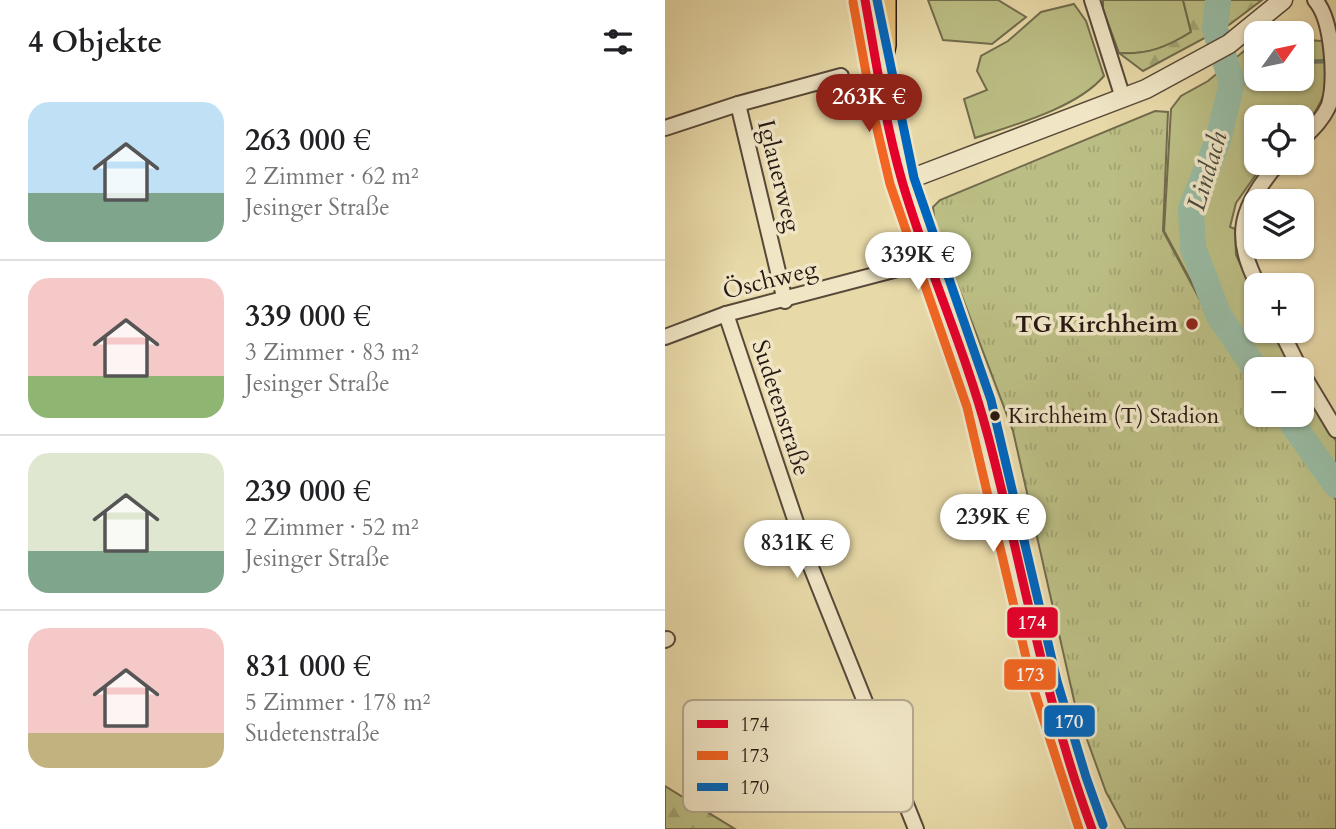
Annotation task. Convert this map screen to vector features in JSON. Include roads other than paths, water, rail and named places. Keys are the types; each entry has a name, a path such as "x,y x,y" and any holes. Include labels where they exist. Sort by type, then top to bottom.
{"main road":[{"path":"865,0 902,182 928,261 961,346 988,435 1059,741 1092,829"},
{"path":"879,75 884,45 884,0"}],"street":[{"path":"1092,0 1123,98"},
{"path":"902,182 1123,98 1196,63 1254,25 1283,0"},
{"path":"1314,128 1331,103 1333,82 1330,28 1323,9 1315,0"},
{"path":"665,128 738,104 841,76"},
{"name":"Iglauerweg","path":"738,104 785,301"},
{"path":"1253,273 1243,251 1240,233 1255,195 1269,175"},
{"name":"Öschweg","path":"665,337 726,314 785,301 928,261"},
{"name":"Sudetenstraße","path":"726,314 811,567 864,700"},
{"path":"1314,393 1336,430"},
{"name":"Sudetenstraße","path":"909,812 916,829"}],"waterway":[{"name":"Lindach","path":"1218,0 1215,29 1232,83 1218,140 1191,209 1193,248 1219,316 1247,357"},
{"path":"1314,62 1328,61"},
{"path":"1232,83 1244,79"},
{"name":"Lindach","path":"1295,427 1336,485"}],"place":[{"name":"TG Kirchheim","path":"1192,324"},
{"name":"Kirchheim (T) Stadion","path":"995,416"}]}
